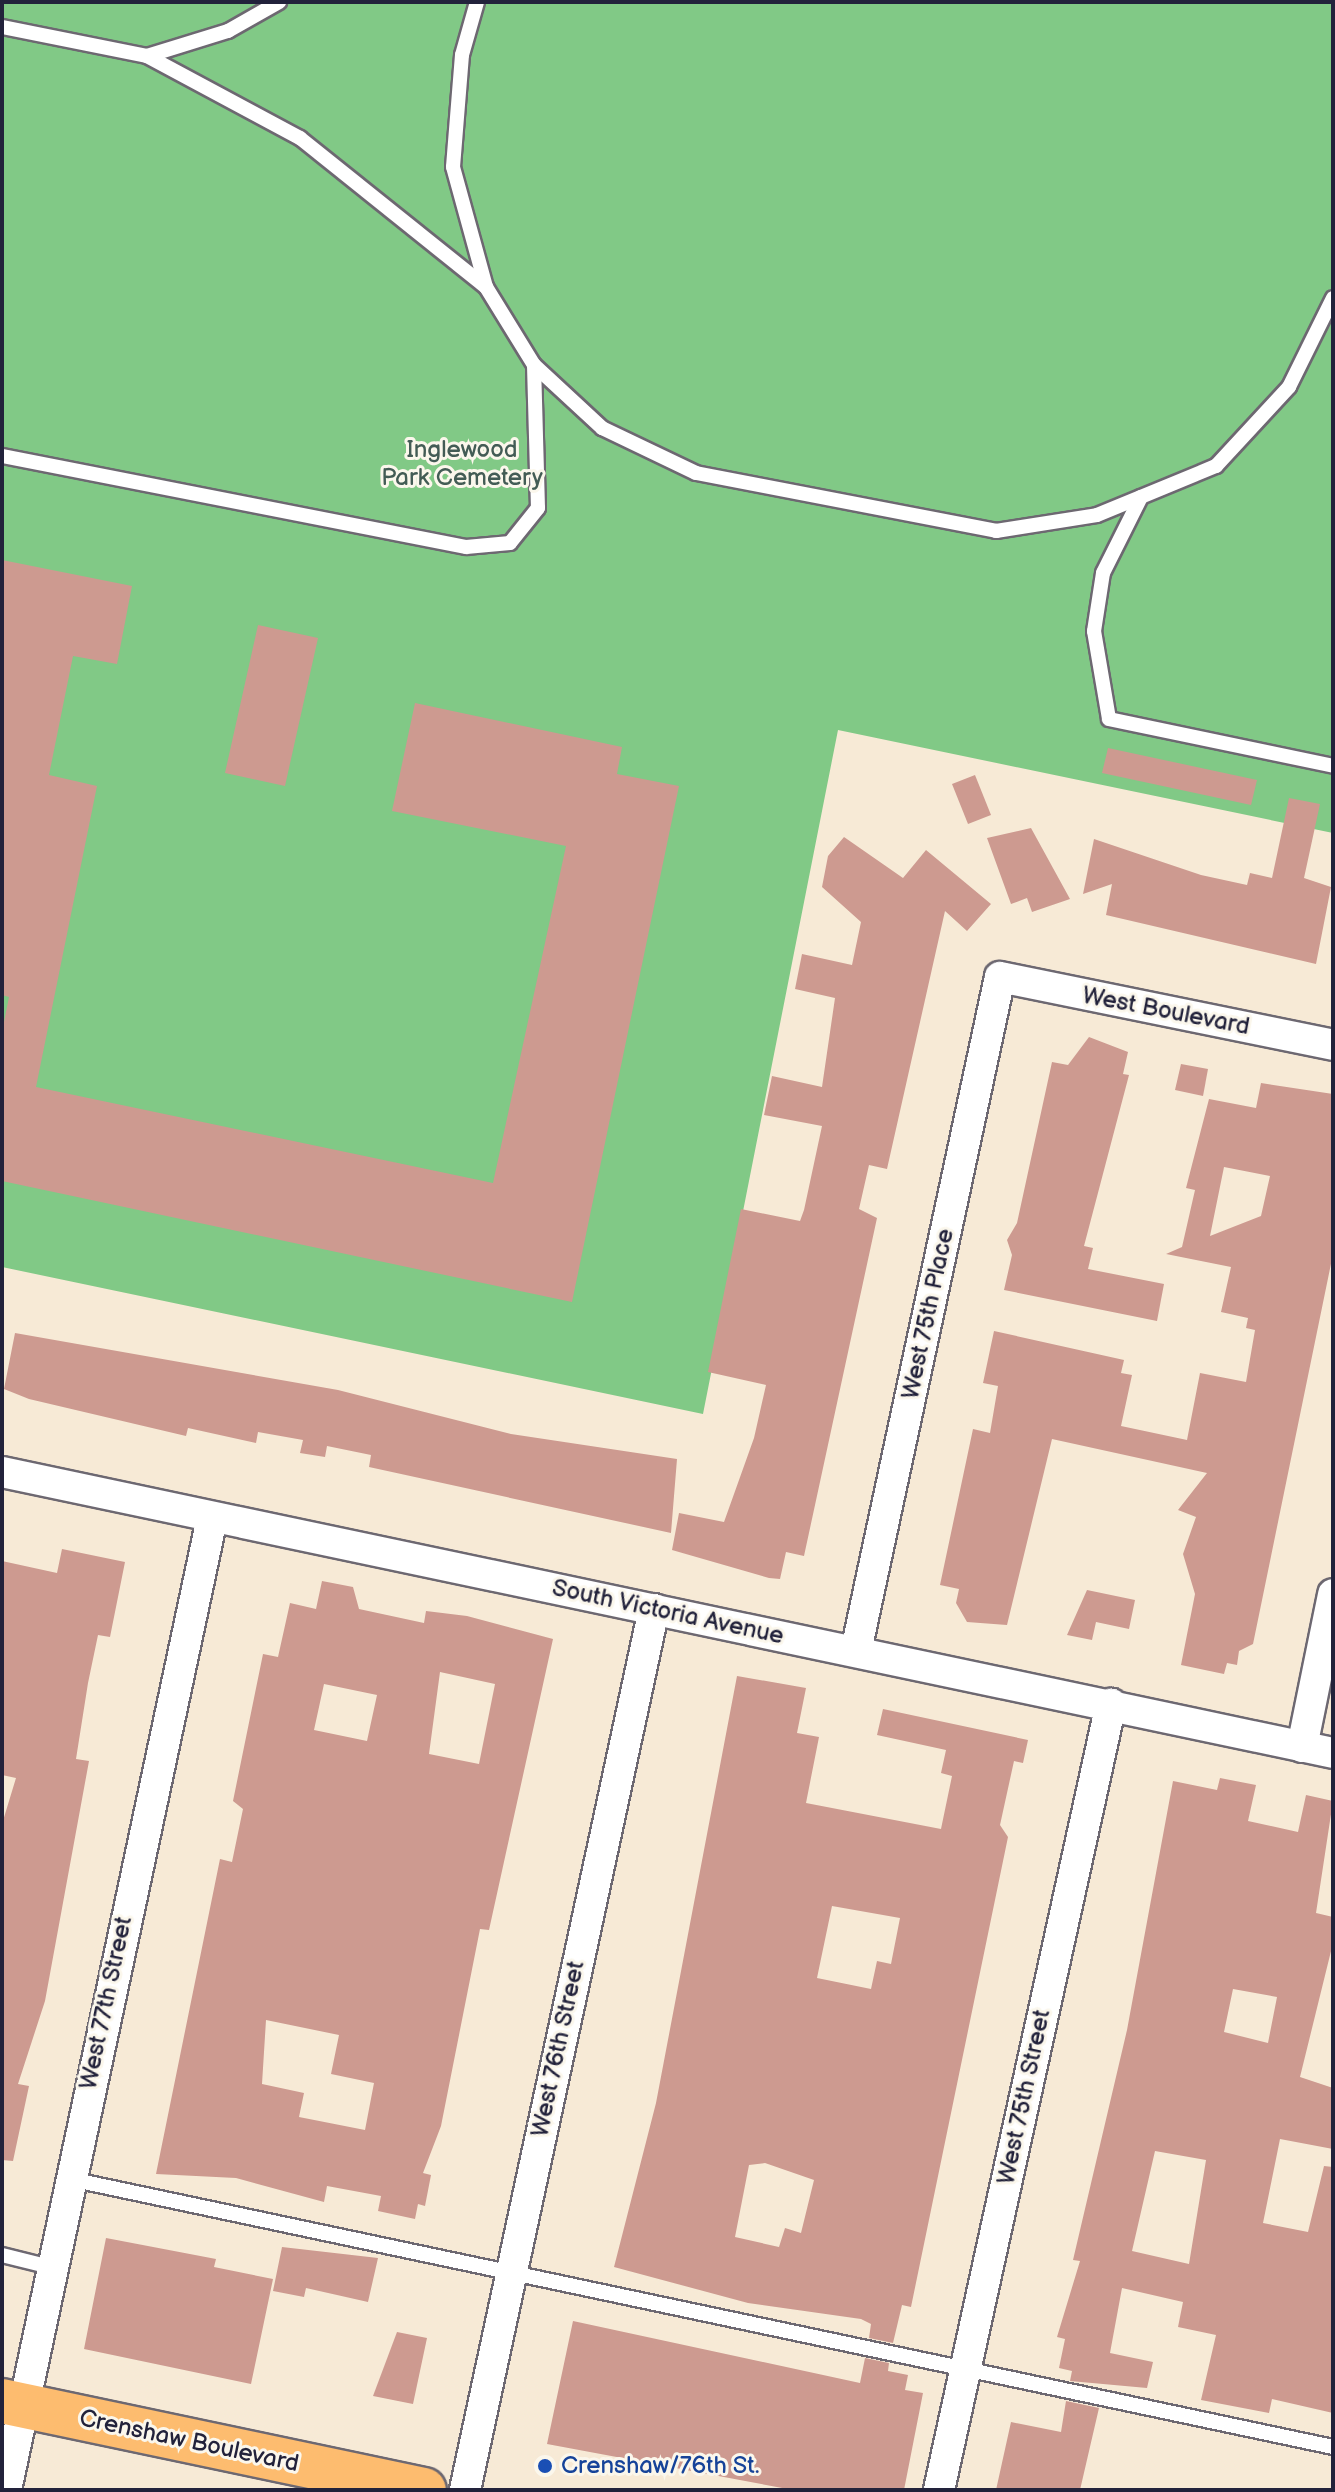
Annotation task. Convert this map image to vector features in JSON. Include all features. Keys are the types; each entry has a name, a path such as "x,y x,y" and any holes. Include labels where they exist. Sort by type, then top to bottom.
{"main road":[{"name":"Crenshaw Boulevard","path":"13,2403 424,2490"}],"street":[{"name":"West Boulevard","path":"1000,977 1333,1045"},
{"name":"West 75th Place","path":"856,1651 1000,977"},
{"name":"South Victoria Avenue","path":"2,1472 1333,1753"},
{"name":"West 77th Street","path":"6,2490 13,2403 50,2267 212,1518"},
{"path":"1302,1747 1333,1594"},
{"name":"West 76th Street","path":"465,2490 654,1609"},
{"name":"West 75th Street","path":"939,2490 1111,1704"}],"lane":[{"path":"147,56 228,31 279,2"},
{"path":"477,2 462,55 453,167 486,287 534,365 602,428 696,473 996,531 1097,515 1216,466 1289,387 1333,298"},
{"path":"2,27 147,56 300,138 486,287"},
{"path":"2,456 466,547 510,543 538,508 534,365"},
{"path":"1141,497 1103,573 1094,631 1109,719 1333,766"},
{"path":"68,2179 1333,2447"},
{"path":"2,2255 50,2267"}],"green space":[{"name":"Inglewood Park Cemetery","path":"2,2 1333,2 1333,833 838,730 703,1414 2,1267"}],"building":[{"path":"2,560 132,586 117,664 73,656 49,775 97,786 36,1087 493,1183 566,846 392,811 415,703 622,747 617,774 679,786 572,1302 2,1181 2,1032 9,997 2,995"},
{"path":"258,625 318,638 285,786 225,773"},
{"path":"1108,748 1257,780 1251,805 1102,773"},
{"path":"975,775 991,815 968,824 952,784"},
{"path":"1289,798 1320,804 1304,878 1331,887 1316,964 1106,915 1112,884 1083,894 1094,839 1201,875 1247,885 1250,873 1272,878"},
{"path":"1031,828 1070,899 1032,912 1027,898 1011,904 987,838"},
{"path":"844,837 903,878 926,850 991,904 967,931 945,911 887,1169 869,1165 859,1209 877,1218 804,1556 786,1552 780,1579 769,1578 672,1550 679,1513 724,1522 754,1438 766,1385 708,1372 741,1209 800,1221 804,1210 822,1126 764,1115 772,1076 822,1087 835,998 795,989 802,954 852,965 861,922 822,887 828,856"},
{"path":"1089,1037 1128,1052 1123,1074 1129,1075 1084,1246 1093,1248 1088,1269 1164,1284 1157,1321 1004,1290 1012,1255 1007,1240 1017,1223 1052,1062 1068,1065"},
{"path":"1181,1064 1208,1069 1203,1096 1175,1090"},
{"path":"1261,1083 1333,1094 1333,1254 1253,1644 1239,1651 1237,1665 1227,1663 1224,1674 1181,1665 1195,1594 1183,1554 1196,1517 1178,1510 1207,1473 1052,1439 1007,1625 967,1622 956,1603 959,1589 940,1585 973,1429 990,1433 998,1386 983,1383 994,1331 1124,1360 1121,1373 1132,1375 1121,1426 1187,1440 1200,1373 1246,1382 1255,1330 1246,1328 1248,1318 1221,1312 1231,1267 1166,1254 1182,1247 1195,1190 1186,1188 1209,1099 1256,1108","holes":["1224,1167 1270,1176 1261,1216 1210,1236"]},
{"path":"15,1333 338,1390 511,1434 677,1459 671,1533 369,1467 371,1455 327,1446 325,1457 300,1453 303,1440 258,1432 256,1443 188,1428 186,1436 29,1399 4,1389"},
{"path":"62,1549 125,1562 110,1637 98,1635 88,1683 76,1759 89,1761 45,2001 18,2084 29,2086 13,2161 2,2160 2,1824 16,1778 2,1775 2,1561 57,1573"},
{"path":"322,1581 353,1587 359,1609 424,1623 426,1611 467,1616 553,1639 489,1930 480,1929 441,2126 423,2173 431,2175 425,2206 418,2204 415,2219 378,2211 381,2196 327,2186 324,2202 236,2178 156,2174 220,1859 232,1862 243,1809 233,1801 263,1654 278,1657 290,1603 316,1609","holes":["440,1672 495,1684 479,1764 429,1754","324,1684 377,1695 367,1741 314,1730","266,2020 339,2035 331,2074 374,2083 365,2130 299,2117 304,2093 262,2084"]},
{"path":"1087,1590 1135,1600 1129,1629 1096,1622 1092,1640 1067,1635"},
{"path":"737,1676 806,1688 797,1733 819,1737 806,1803 941,1829 952,1776 941,1773 946,1750 877,1735 883,1709 1028,1740 1023,1763 1014,1761 1000,1825 1008,1837 911,2307 902,2305 893,2343 869,2338 871,2324 861,2319 748,2303 614,2267 656,2103","holes":["832,1906 900,1918 891,1964 877,1961 871,1989 817,1978","765,2163 814,2180 801,2233 785,2228 779,2247 735,2237 749,2165"]},
{"path":"1220,1778 1256,1785 1248,1821 1298,1832 1306,1795 1333,1801 1316,1913 1333,1917 1333,1943 1300,2077 1333,2088 1333,2149 1280,2139 1263,2223 1308,2232 1324,2166 1333,2167 1333,2413 1272,2399 1269,2413 1201,2400 1216,2335 1178,2327 1183,2302 1122,2288 1110,2353 1153,2362 1147,2388 1070,2381 1072,2371 1059,2368 1065,2339 1057,2337 1080,2261 1073,2260 1127,2030 1173,1781 1217,1790","holes":["1233,1989 1277,1997 1268,2043 1224,2032","1155,2151 1206,2160 1189,2264 1132,2251"]},
{"path":"106,2238 216,2259 214,2267 273,2279 251,2384 84,2349"},
{"path":"282,2247 378,2258 368,2302 306,2288 304,2297 273,2291"},
{"path":"573,2321 860,2383 865,2358 889,2363 888,2371 908,2375 905,2390 923,2393 904,2490 793,2490 547,2444"},
{"path":"397,2332 427,2338 413,2404 373,2396"},
{"path":"1066,2401 1099,2408 1080,2490 996,2490 1011,2422 1061,2432"}],"place":[{"name":"Crenshaw/76th St.","path":"545,2466"}]}
